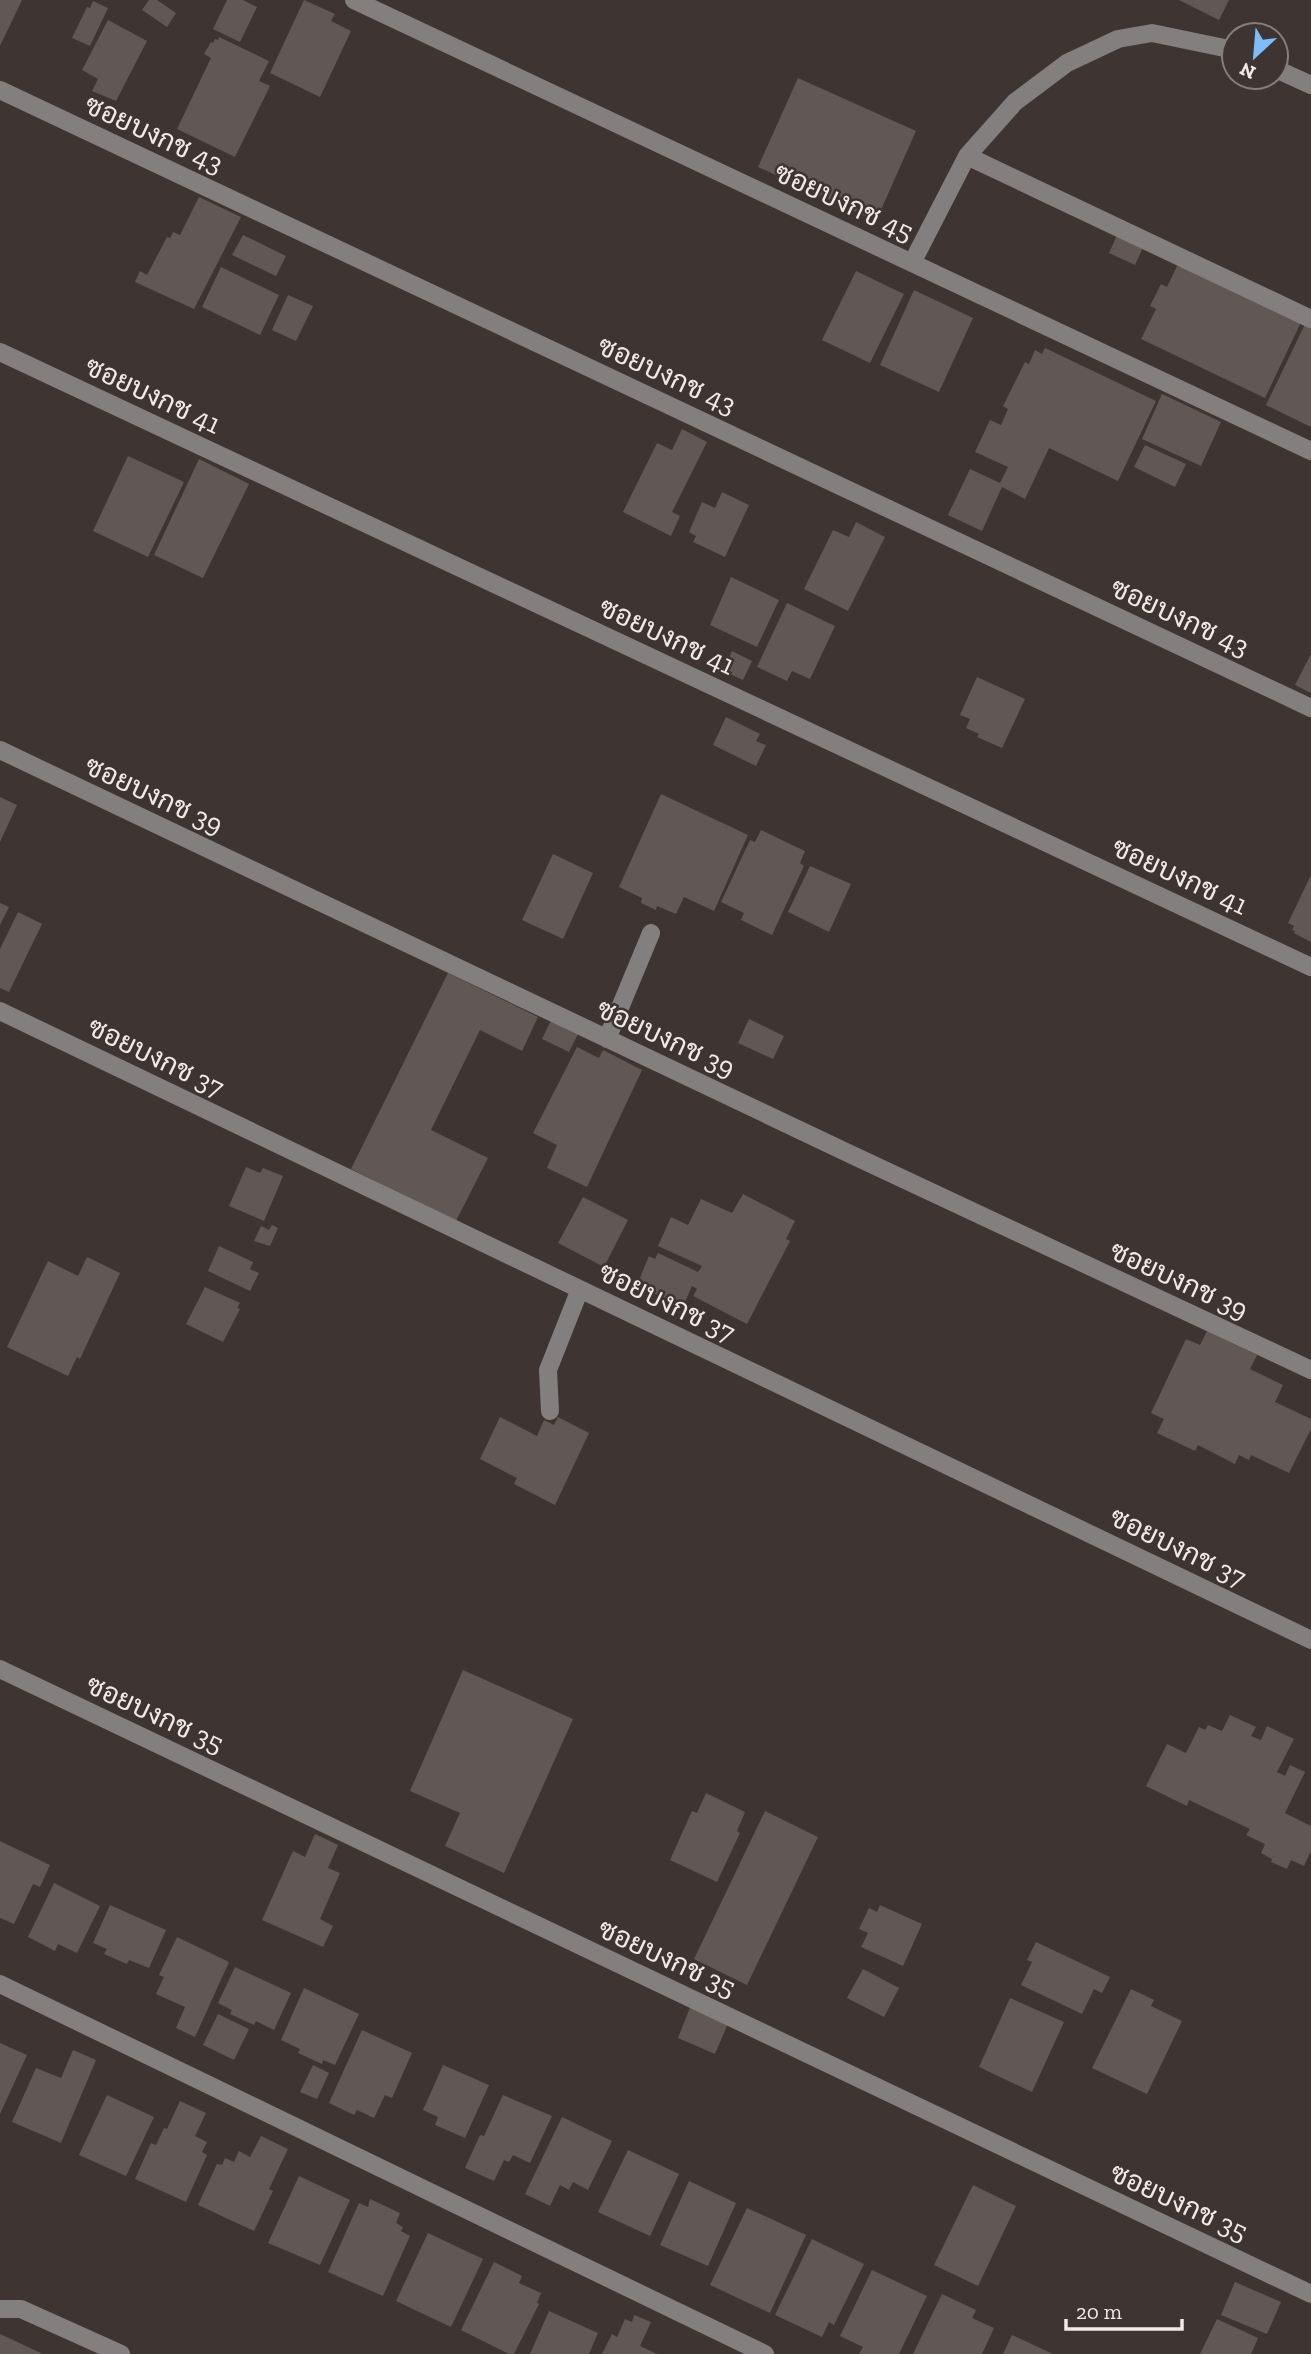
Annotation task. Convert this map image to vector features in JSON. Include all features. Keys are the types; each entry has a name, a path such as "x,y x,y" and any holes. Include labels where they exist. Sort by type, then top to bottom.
{"street":[{"name":"ซอยบงกช 45","path":"354,0 1311,451"},
{"path":"912,263 967,156 1015,102 1067,63 1118,39 1152,33 1220,47"},
{"path":"1290,75 1311,85"},
{"name":"ซอยบงกช 43","path":"0,90 1311,708"},
{"path":"967,156 1311,319"},
{"name":"ซอยบงกช 41","path":"0,352 1311,967"},
{"name":"ซอยบงกช 39","path":"0,750 1311,1370"},
{"path":"607,1039 651,933"},
{"name":"ซอยบงกช 37","path":"0,1011 1311,1640"},
{"path":"550,1411 548,1370 580,1289"},
{"name":"ซอยบงกช 35","path":"0,1669 1311,2294"},
{"path":"0,1983 765,2354"},
{"path":"0,2309 20,2309 121,2354"}],"building":[{"path":"0,0 22,0 0,46"},
{"path":"149,0 157,0 176,13 167,27 142,10"},
{"path":"227,0 243,0 257,7 240,42 213,29"},
{"path":"304,0 335,14 331,21 351,31 320,97 270,73"},
{"path":"1179,0 1229,0 1219,20"},
{"path":"93,1 108,8 90,46 72,38 87,7 90,8"},
{"path":"108,20 147,41 116,101 92,91 98,79 82,70"},
{"path":"219,37 269,61 259,81 270,86 235,157 177,129 211,58 204,54 211,42"},
{"path":"798,78 916,131 876,221 758,167"},
{"path":"199,197 241,217 194,309 135,282 140,271 147,275 167,237 170,238 173,232 180,235"},
{"path":"1119,231 1145,243 1135,265 1109,253"},
{"path":"243,235 286,256 276,276 232,255"},
{"path":"1180,260 1303,318 1265,398 1141,339 1156,309 1150,306 1161,284 1167,287"},
{"path":"221,267 279,295 260,335 202,307"},
{"path":"856,271 904,294 870,363 822,340"},
{"path":"914,290 973,318 939,392 880,365"},
{"path":"288,295 313,306 296,341 272,330"},
{"path":"1306,322 1311,324 1311,427 1266,405"},
{"path":"1045,348 1156,401 1118,481 1049,448 1025,499 1002,487 982,531 948,515 970,469 1000,483 1008,467 975,452 990,420 1001,425 1008,409 1003,406 1025,362 1029,364 1035,350 1042,354"},
{"path":"1162,394 1221,422 1201,466 1142,439"},
{"path":"682,429 707,442 672,512 680,516 671,536 623,512 657,443 672,450"},
{"path":"1145,445 1186,464 1175,487 1134,467"},
{"path":"128,456 184,482 148,557 93,531"},
{"path":"199,459 249,484 203,578 154,555"},
{"path":"722,492 749,505 725,557 693,542 696,536 689,532 702,502 715,508"},
{"path":"856,522 885,537 848,611 804,589 833,530 849,537"},
{"path":"731,577 779,600 757,647 710,625"},
{"path":"787,603 835,626 810,679 792,671 787,681 757,667"},
{"path":"732,651 752,661 743,680 723,671"},
{"path":"1311,654 1311,693 1295,685"},
{"path":"977,677 1025,699 1002,748 977,737 979,734 966,728 970,719 960,715"},
{"path":"726,717 760,734 756,741 766,745 756,766 713,745"},
{"path":"661,794 748,835 714,911 684,897 676,914 657,906 656,910 641,903 642,898 619,887"},
{"path":"0,797 17,805 0,842"},
{"path":"761,830 805,851 800,863 804,866 772,935 741,920 744,913 721,902 750,840 755,842"},
{"path":"553,854 593,873 563,939 522,920"},
{"path":"810,866 851,884 829,932 788,912"},
{"path":"1311,875 1311,942 1294,933 1294,926 1288,923"},
{"path":"0,903 9,907 0,925"},
{"path":"18,912 42,924 9,992 0,988 0,949"},
{"path":"448,973 538,1017 522,1051 480,1030 431,1130 488,1158 456,1221 351,1169"},
{"path":"552,1018 579,1032 569,1052 542,1039"},
{"path":"749,1019 784,1036 773,1059 738,1043"},
{"path":"577,1047 599,1058 603,1050 642,1070 587,1187 547,1168 557,1145 533,1133"},
{"path":"246,1167 260,1173 263,1168 283,1176 264,1221 229,1206"},
{"path":"743,1194 795,1221 786,1239 790,1241 747,1324 693,1296 697,1289 692,1286 683,1306 644,1289 646,1283 639,1280 649,1256 655,1259 658,1253 698,1272 702,1266 658,1246 671,1217 688,1225 701,1199 732,1213"},
{"path":"583,1197 628,1220 604,1267 558,1243"},
{"path":"272,1225 278,1228 270,1246 254,1241 261,1226 269,1230"},
{"path":"219,1246 253,1262 250,1269 259,1273 250,1291 208,1271"},
{"path":"87,1257 120,1273 80,1359 77,1357 68,1376 7,1347 48,1261 78,1276"},
{"path":"205,1287 240,1303 237,1308 240,1309 223,1342 186,1324"},
{"path":"1207,1331 1257,1355 1250,1369 1283,1385 1275,1402 1311,1419 1311,1429 1289,1473 1251,1455 1249,1460 1239,1455 1235,1464 1198,1445 1195,1451 1157,1433 1164,1419 1151,1413 1186,1339 1200,1345"},
{"path":"500,1417 537,1436 544,1420 554,1425 558,1417 589,1433 555,1505 514,1484 517,1478 480,1459"},
{"path":"463,1670 573,1719 504,1873 445,1846 460,1813 410,1791"},
{"path":"1230,1715 1256,1727 1251,1736 1261,1740 1267,1726 1294,1739 1277,1772 1285,1776 1290,1765 1305,1772 1285,1813 1311,1826 1311,1851 1304,1866 1291,1860 1287,1869 1271,1862 1272,1859 1261,1853 1265,1844 1246,1835 1250,1829 1189,1800 1187,1806 1146,1786 1167,1744 1186,1753 1199,1727 1205,1730 1208,1725 1222,1731"},
{"path":"706,1793 745,1812 737,1831 740,1833 717,1882 670,1860 692,1811 697,1813"},
{"path":"765,1811 818,1837 747,1985 694,1959"},
{"path":"315,1834 338,1845 328,1868 340,1873 320,1919 333,1926 323,1947 262,1920 293,1851 305,1857"},
{"path":"0,1841 50,1865 40,1887 33,1884 14,1924 0,1918"},
{"path":"54,1883 100,1906 77,1953 58,1944 55,1951 28,1937"},
{"path":"110,1905 166,1930 149,1968 129,1960 127,1964 104,1954 107,1949 93,1943"},
{"path":"880,1905 922,1924 903,1966 861,1947 868,1933 859,1929 869,1908 877,1912"},
{"path":"177,1937 229,1962 195,2037 176,2028 185,2007 156,1994 164,1977 159,1975"},
{"path":"1036,1942 1110,1977 1102,1993 1094,1989 1082,2014 1021,1985 1032,1962 1027,1960"},
{"path":"235,1967 291,1993 274,2030 256,2021 254,2025 230,2014 232,2010 218,2003"},
{"path":"863,1969 899,1988 884,2017 847,1998"},
{"path":"304,1988 359,2014 335,2065 323,2060 322,2064 298,2053 300,2049 281,2040"},
{"path":"1131,1989 1154,2000 1151,2006 1182,2021 1147,2094 1092,2068"},
{"path":"1010,1998 1064,2022 1032,2092 979,2067"},
{"path":"691,2005 729,2021 715,2054 678,2038"},
{"path":"218,2014 249,2029 234,2060 203,2045"},
{"path":"362,2030 412,2053 392,2098 385,2095 374,2118 357,2110 354,2115 329,2103"},
{"path":"0,2043 27,2055 0,2114"},
{"path":"73,2050 96,2060 61,2143 12,2122 36,2068 61,2078"},
{"path":"313,2065 329,2073 317,2099 300,2092"},
{"path":"443,2065 489,2085 465,2138 435,2125 438,2117 423,2110"},
{"path":"107,2095 154,2117 126,2176 79,2155"},
{"path":"503,2095 552,2116 530,2163 513,2155 509,2162 504,2160 494,2181 465,2168"},
{"path":"180,2101 206,2113 195,2136 207,2142 202,2152 207,2155 186,2202 135,2179 151,2143 156,2145"},
{"path":"562,2117 612,2141 588,2190 573,2182 569,2190 560,2185 550,2206 525,2194"},
{"path":"261,2136 288,2149 269,2189 273,2191 254,2231 198,2205 217,2164 222,2165 225,2158 234,2162 239,2151 250,2157"},
{"path":"628,2150 679,2174 650,2236 598,2212"},
{"path":"299,2176 350,2200 320,2265 268,2243"},
{"path":"689,2181 736,2203 708,2266 660,2245"},
{"path":"973,2185 1016,2206 978,2286 934,2265"},
{"path":"370,2199 400,2213 396,2223 403,2227 401,2231 410,2236 383,2296 328,2272 359,2203 368,2207"},
{"path":"747,2208 806,2235 770,2313 710,2285"},
{"path":"428,2233 483,2259 451,2327 396,2301"},
{"path":"812,2239 864,2264 834,2325 829,2322 822,2337 775,2315"},
{"path":"494,2262 522,2276 519,2283 541,2293 537,2303 539,2304 514,2354 461,2330"},
{"path":"872,2270 927,2296 899,2354 859,2354 863,2347 840,2336"},
{"path":"1235,2282 1281,2302 1267,2334 1221,2315"},
{"path":"942,2294 976,2310 972,2318 994,2328 982,2354 913,2354"},
{"path":"549,2311 598,2333 589,2354 530,2354"},
{"path":"634,2315 651,2322 640,2346 657,2354 602,2354 612,2334 617,2337 625,2319 632,2322"},
{"path":"1217,2319 1258,2338 1251,2354 1200,2354"},
{"path":"0,2334 43,2354 0,2354"},
{"path":"1012,2335 1053,2354 1003,2354"}]}
